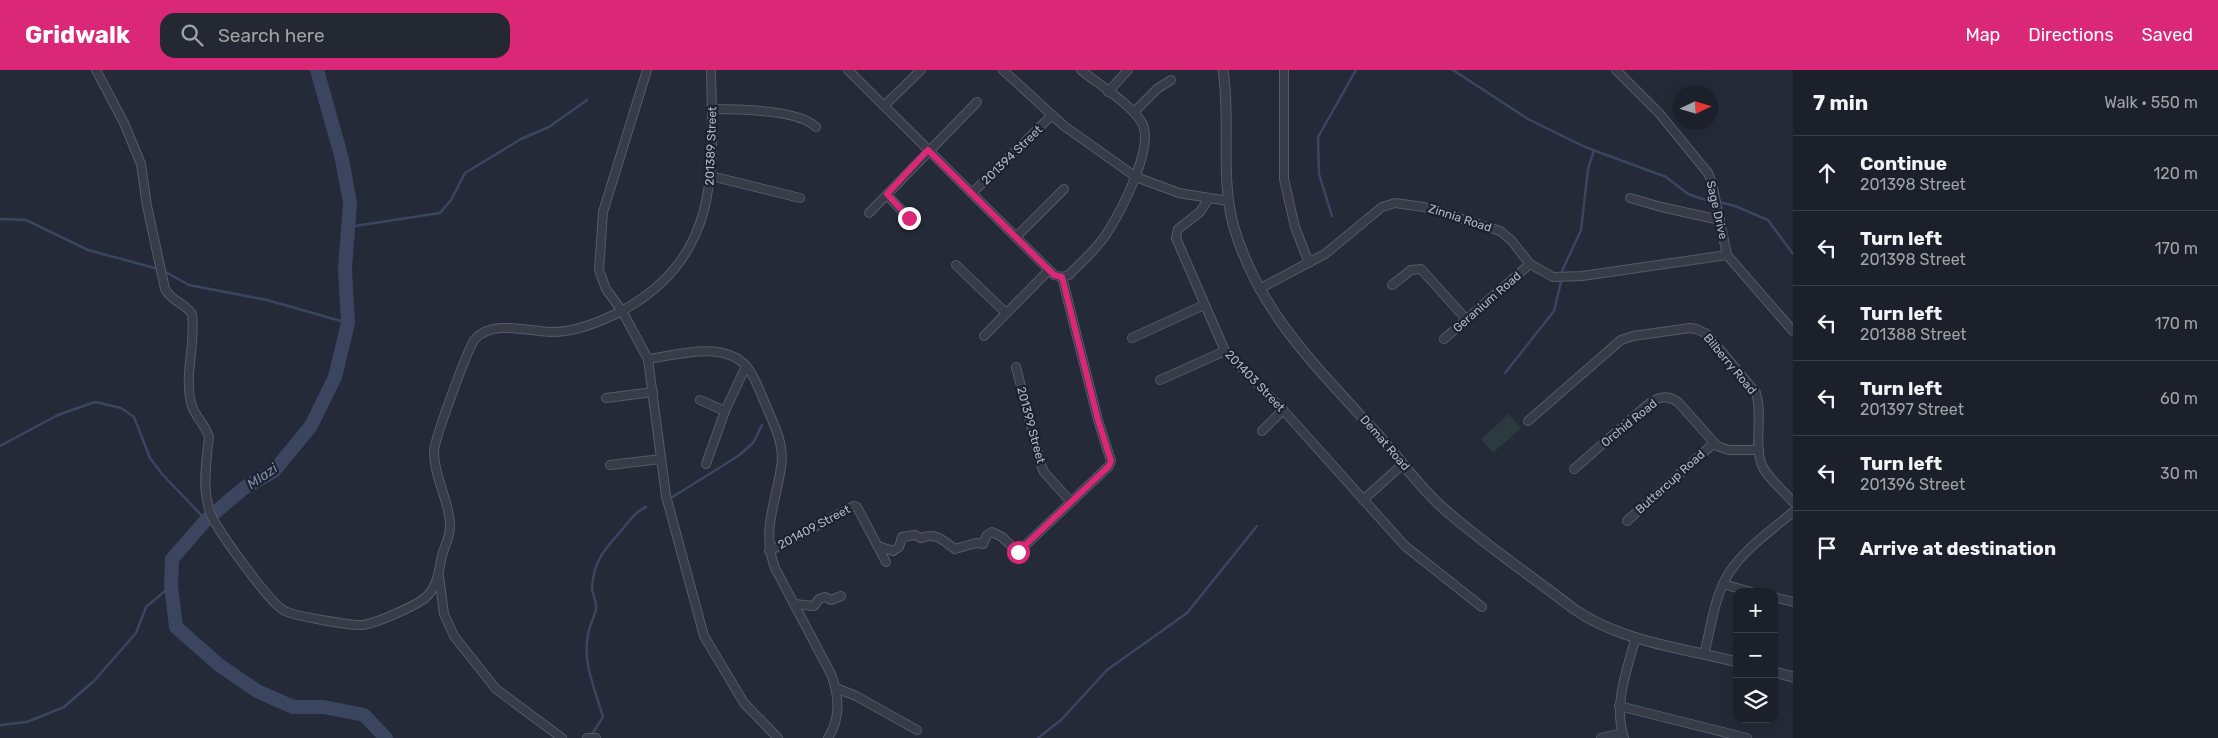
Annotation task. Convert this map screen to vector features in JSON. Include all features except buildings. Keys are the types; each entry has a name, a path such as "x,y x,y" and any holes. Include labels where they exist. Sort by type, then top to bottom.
{"street":[{"path":"96,70 124,122 142,164 148,206 165,289 173,300 192,314 188,386 190,402 193,411 206,429 208,437 206,496 211,515 229,544 264,592 283,610 299,616 355,625 377,621 421,601 431,592 439,574"},
{"path":"647,70 625,136 602,218 599,263 602,280 622,311 648,359 668,508 704,636 744,703 778,738"},
{"name":"201389 Street","path":"439,574 442,555 449,540 451,527 449,512 434,461 434,449 440,425 468,349 476,338 491,330 502,328 553,332 569,331 605,319 622,311 652,292 666,279 685,254 701,224 706,207 711,176 711,70"},
{"path":"848,70 1054,275 1062,277 1069,275 1107,233 1136,177 1146,143 1143,124 1134,112 1081,70"},
{"path":"884,106 921,70"},
{"path":"1003,70 1051,116 1109,160 1136,177 1179,193 1228,201"},
{"path":"1108,92 1128,70"},
{"name":"Demat Road","path":"1223,70 1227,104 1226,178 1228,201 1241,251 1259,289 1291,337 1452,515 1574,609 1601,626 1636,637 1733,661"},
{"path":"1284,70 1284,179 1295,227 1309,263"},
{"name":"Sage Drive","path":"1616,70 1658,113 1708,173 1712,183 1727,255 1793,331"},
{"path":"1134,112 1157,89 1171,80"},
{"path":"869,213 928,150 977,102"},
{"path":"712,109 752,110 807,120 816,127"},
{"name":"201394 Street","path":"972,193 1051,116"},
{"path":"711,176 800,198"},
{"path":"1016,237 1064,189"},
{"path":"887,194 909,218"},
{"name":"201403 Street","path":"1209,198 1200,212 1178,229 1176,238 1224,351 1283,410 1393,534 1419,559 1482,607"},
{"path":"1630,198 1720,220"},
{"name":"Zinnia Road","path":"1259,289 1309,263 1339,244 1382,207 1400,203 1424,207 1500,231 1530,264 1552,277 1582,276 1727,255"},
{"name":"Geranium Road","path":"1444,339 1530,264"},
{"path":"956,265 1006,313"},
{"path":"1392,286 1410,270 1422,269 1466,319"},
{"path":"984,336 1049,270"},
{"path":"878,546 893,552 899,548 902,537 916,535 921,538 928,536 945,540 955,549 976,542 983,544 987,535 992,532 1002,537 1016,554 1109,466 1111,461 1098,420 1062,277"},
{"path":"1132,338 1204,305"},
{"name":"Bilberry Road","path":"1528,422 1621,340 1647,334 1696,329 1707,334 1756,392 1759,404 1759,450 1761,462 1765,470 1793,502"},
{"path":"648,359 717,351 733,356 746,366 754,377 777,432 782,454 782,466 768,531 769,551 775,568 831,674 836,688 838,704 836,719 828,738"},
{"path":"1160,380 1224,351"},
{"path":"706,464 726,411 746,366"},
{"name":"201399 Street","path":"1016,367 1041,465 1044,472 1071,502"},
{"path":"606,398 652,392"},
{"name":"Orchid Road","path":"1574,469 1646,406 1659,398 1671,398 1678,402 1714,443"},
{"path":"700,400 726,411"},
{"path":"1262,431 1283,410"},
{"path":"1714,443 1729,450 1759,450"},
{"name":"Buttercup Road","path":"1627,521 1714,443"},
{"path":"610,465 661,459"},
{"path":"1363,500 1404,464"},
{"name":"201409 Street","path":"769,551 854,506 886,562"},
{"path":"1704,654 1723,584 1734,567 1793,512"},
{"path":"439,574 444,614 454,636 496,689 562,738"},
{"path":"1723,584 1737,588"},
{"path":"794,604 814,606 819,599 825,597 832,600 841,596"},
{"path":"1778,598 1793,602"},
{"path":"1601,738 1623,736 1619,706 1636,637"},
{"path":"1778,673 1793,677"},
{"path":"836,688 856,696 917,730"},
{"path":"1619,706 1747,738"},
{"path":"588,738 596,738"}],"shaded area":[{"path":"1509,414 1521,428 1493,453 1481,439"}],"waterway":[{"name":"Mlazi","path":"317,70 342,159 350,203 345,269 348,323 335,377 311,426 274,471 244,488 206,520 172,559 171,586 176,627 219,665 257,691 293,707 324,707 364,715 386,738"},
{"path":"1332,216 1319,174 1318,137 1356,70"},
{"path":"1453,70 1528,119 1585,147 1666,177 1688,194 1706,200"},
{"path":"348,227 440,213 451,200 465,173 521,139 549,127 587,100"},
{"path":"1562,271 1581,230 1588,169 1594,150"},
{"path":"1719,202 1735,206 1768,220 1793,254"},
{"path":"0,219 26,220 88,250 162,270 189,285 267,300 348,323"},
{"path":"1505,373 1554,311 1561,282"},
{"path":"0,446 58,415 95,402 121,408 134,417 150,458 162,474 206,520"},
{"path":"671,498 738,456 753,443 762,425"},
{"path":"590,737 603,717 588,666 587,656 589,632 596,609 592,587 595,569 601,556 632,517 646,507"},
{"path":"1038,738 1061,720 1107,670 1187,613 1257,526"},
{"path":"0,725 27,722 64,707 94,681 136,633 146,607 171,586"}],"route":[{"path":"909,218 887,194 925,156 928,150 1054,275 1062,277 1098,420 1111,461 1109,466 1018,552"}]}
